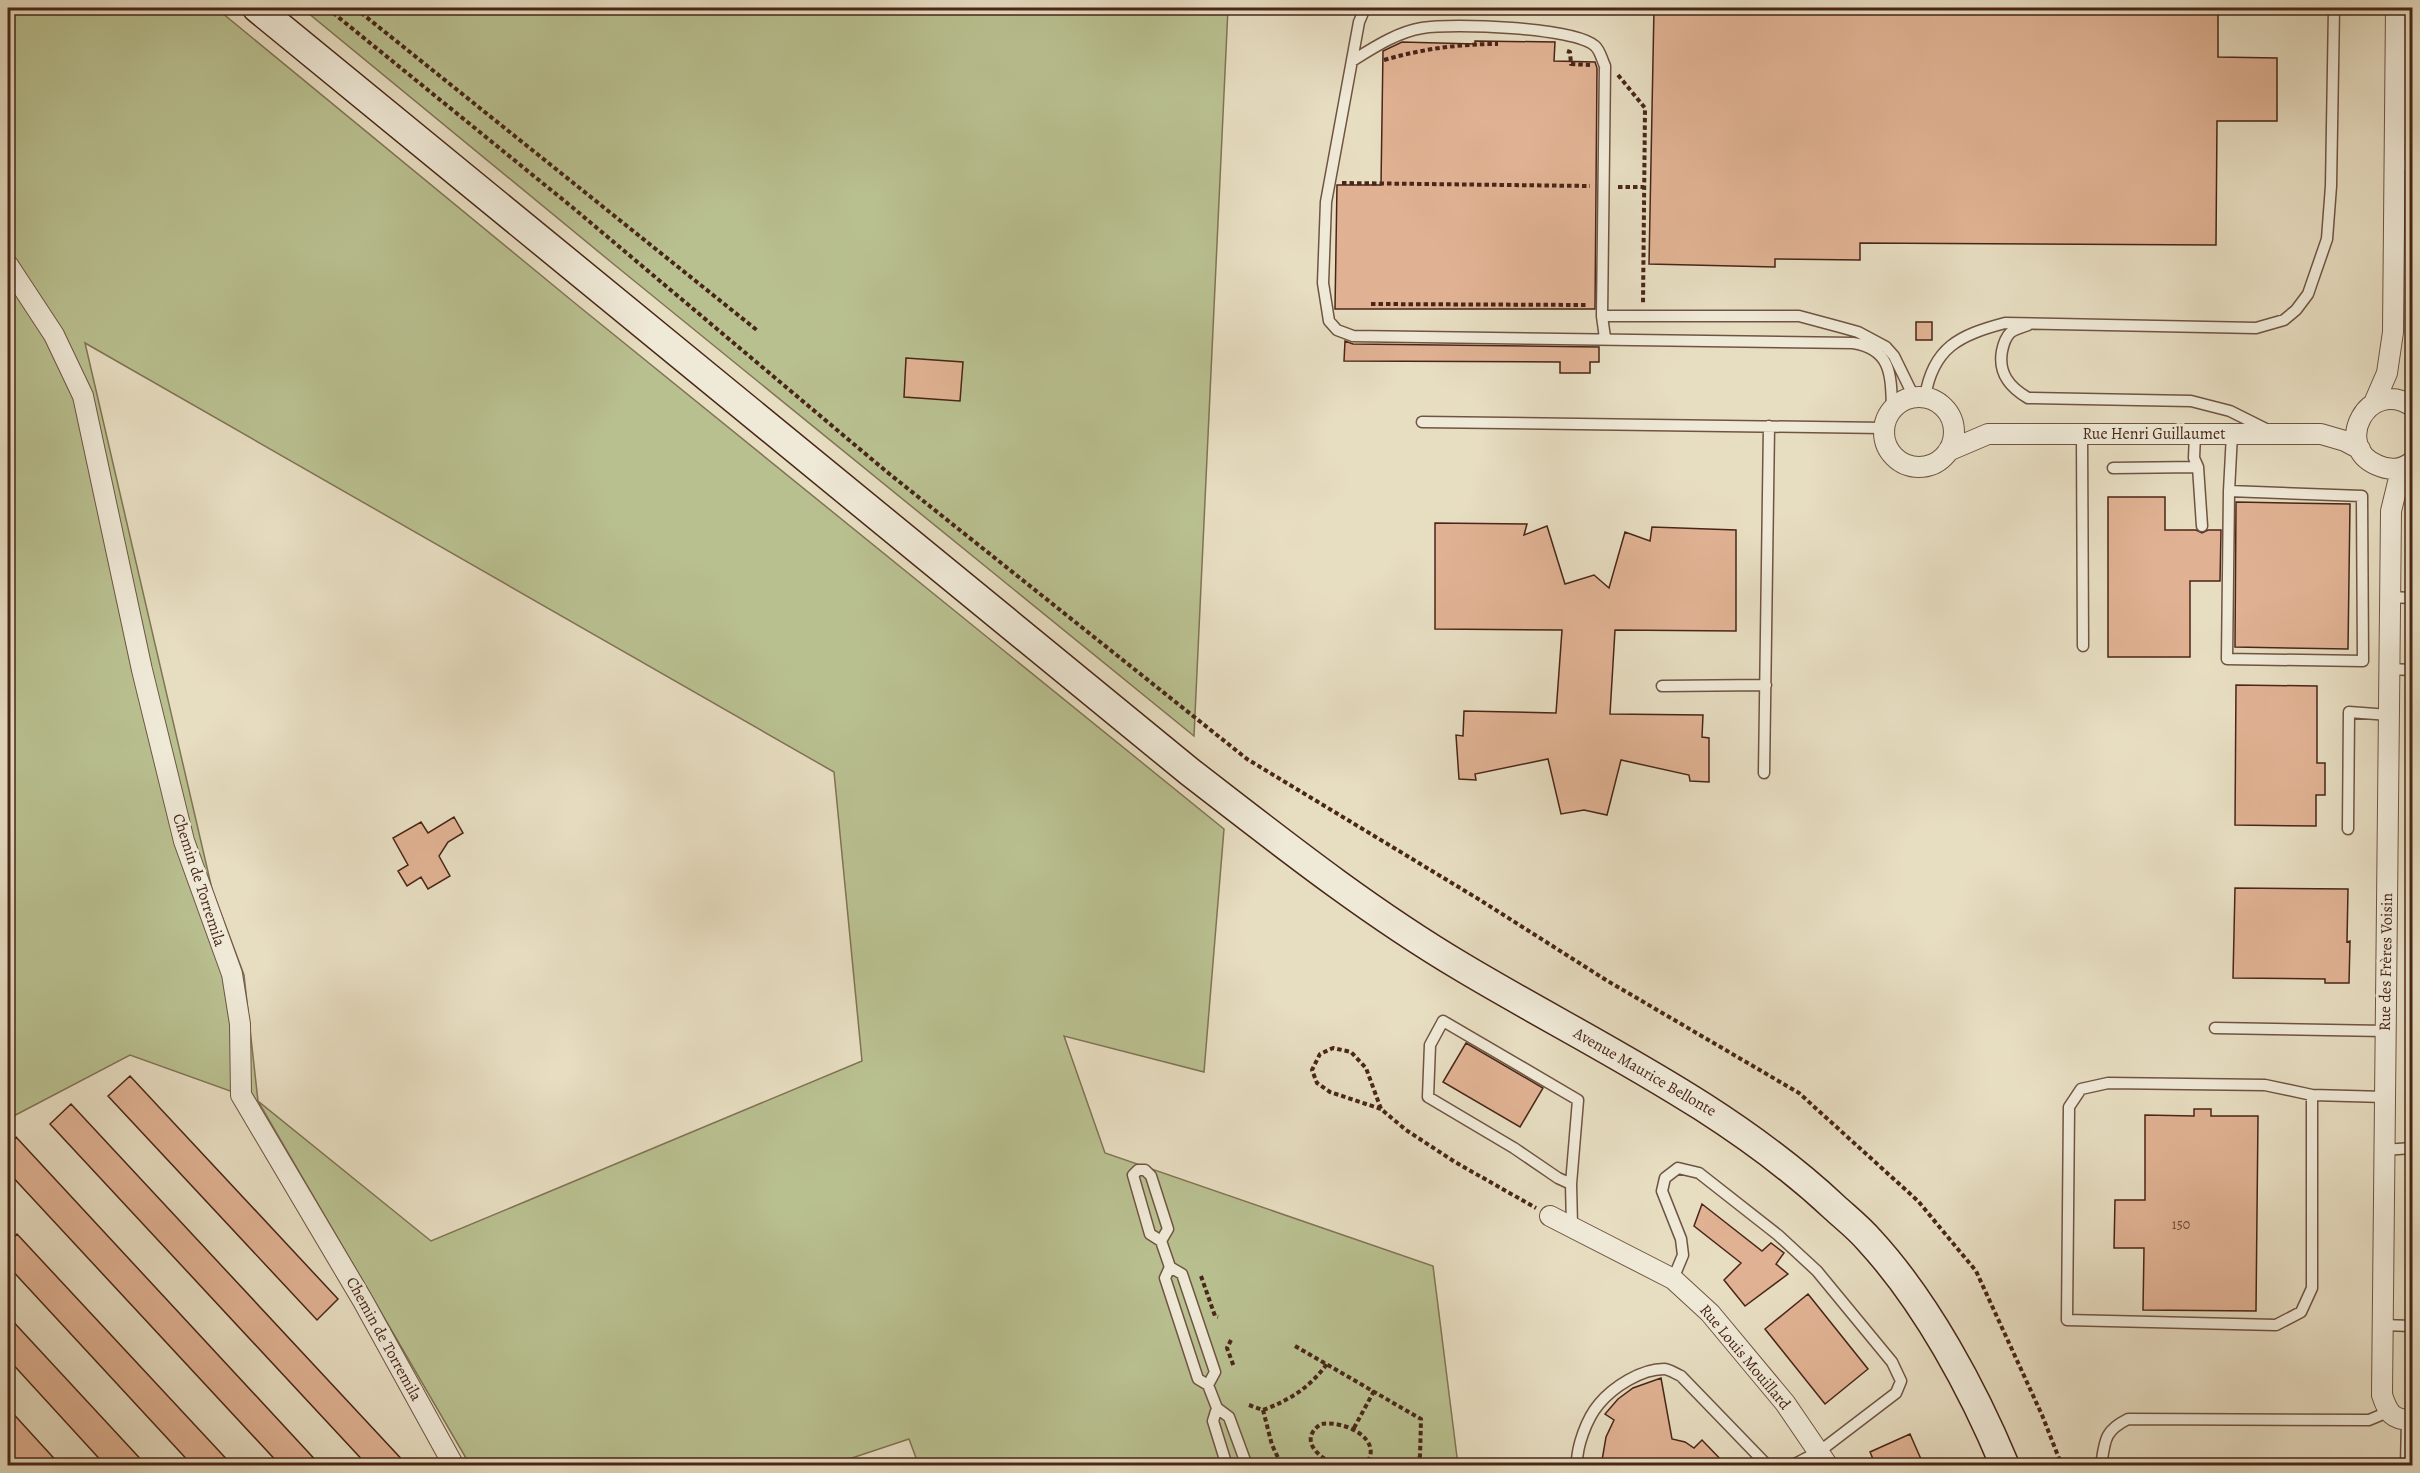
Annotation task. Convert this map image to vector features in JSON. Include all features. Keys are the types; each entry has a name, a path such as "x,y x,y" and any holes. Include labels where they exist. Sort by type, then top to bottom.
{"main road":[{"name":"Avenue Maurice Bellonte","path":"257,8 1190,772 1350,894 1460,966 1724,1119 1809,1184 1870,1240 1929,1318 1987,1423 2005,1466"}],"street":[{"path":"2366,456 2357,439 2360,419 2374,403 2387,373 2392,349 2403,164 2396,8"},
{"name":"Chemin de Torremila","path":"8,265 54,334 82,396 142,670 184,842 231,974 240,1024 241,1095 363,1301 454,1466"},
{"path":"2392,349 2403,388 2411,405"},
{"path":"1919,397 1944,407 1950,416 1954,433 1948,451 1942,459 1933,464 1912,467 1894,457 1887,448 1884,428 1886,417 1898,403 1919,397"},
{"path":"2374,403 2392,398 2411,405"},
{"name":"Rue Henri Guillaumet","path":"1950,416 1988,434"},
{"name":"Rue Henri Guillaumet","path":"2321,434 2360,419"},
{"name":"Rue Henri Guillaumet","path":"1948,451 1988,434 2321,434 2345,441 2384,468 2395,469 2409,464"},
{"name":"Rue des Frères Voisin","path":"2366,456 2383,479 2391,511"},
{"name":"Rue des Frères Voisin","path":"2388,1412 2382,1395 2382,1325 2389,597 2391,511 2399,478 2409,464"},
{"name":"Rue Louis Mouillard","path":"1550,1215 1673,1279 1710,1312 1785,1403 1824,1458"},
{"path":"2388,1412 2410,1420"}],"lane":[{"path":"1365,8 1359,22 1326,202 1323,283 1326,311 1329,321 1337,330 1353,336 1605,338 1865,345 1877,352 1886,362 1891,377 1892,409"},
{"path":"1919,397 1928,377 1948,347 1979,330 2006,323 2256,328 2284,320 2296,310 2308,294 2326,238 2331,186 2334,8"},
{"path":"1352,61 1375,46 1422,28 1529,29 1587,41 1597,47 1605,66 1602,311 1605,338"},
{"path":"1602,311 1799,316 1840,327 1858,332 1886,347 1919,397"},
{"path":"2032,323 2010,333 2003,345 2000,362 2005,379 2016,391 2028,398 2191,401 2230,411 2276,434"},
{"path":"1422,422 1884,428"},
{"path":"1764,773 1769,426"},
{"path":"2082,434 2083,646"},
{"path":"2195,434 2194,458 2198,467 2202,526"},
{"path":"2229,491 2362,496 2363,662 2227,659 2229,491 2232,434"},
{"path":"2113,468 2198,467"},
{"path":"2389,597 2412,598"},
{"path":"2389,669 2412,670"},
{"path":"1662,686 1766,685"},
{"path":"2348,829 2349,712 2389,715"},
{"path":"1572,1184 1558,1178 1514,1148 1428,1097 1430,1045 1443,1021 1578,1100 1572,1184 1572,1226"},
{"path":"2215,1028 2385,1031"},
{"path":"2312,1095 2313,1287 2301,1312 2276,1325 2067,1320 2069,1107 2081,1089 2108,1083 2265,1085 2312,1095 2385,1097"},
{"path":"2384,1149 2412,1149"},
{"path":"1673,1279 1683,1255 1680,1239 1662,1191 1665,1178 1678,1168 1699,1173 1778,1235 1817,1271 1893,1362 1901,1381 1896,1393 1824,1458 1791,1466"},
{"path":"1161,1241 1168,1229 1150,1176 1145,1170 1138,1170 1132,1175 1150,1234 1161,1241 1170,1267 1182,1274 1215,1372 1208,1385"},
{"path":"1170,1267 1165,1278 1198,1378 1208,1385 1217,1408 1229,1417 1247,1466"},
{"path":"2382,1325 2412,1326"},
{"path":"1577,1466 1588,1423 1599,1404 1620,1386 1640,1374 1665,1369 1681,1376 1768,1466"},
{"path":"1217,1408 1213,1421 1227,1466"},
{"path":"2101,1466 2104,1441 2111,1428 2128,1419 2369,1420 2388,1412"},
{"path":"2406,1466 2410,1420"}],"path":[{"path":"327,8 572,207 887,472 1247,759 1480,900 1606,980 1799,1093 1918,1201 1976,1271 2042,1415 2062,1466"},
{"path":"355,8 758,331"},
{"path":"1375,63 1422,49 1467,44 1502,44"},
{"path":"1371,304 1602,311 1643,307 1645,108 1613,68 1571,64 1570,52 1560,48"},
{"path":"1329,183 1644,187"},
{"path":"1381,1109 1366,1068 1351,1052 1333,1048 1320,1054 1312,1070 1317,1083 1330,1092 1381,1109 1406,1130 1455,1162 1550,1215"},
{"path":"1201,1276 1215,1316 1218,1317"},
{"path":"1231,1340 1227,1348 1234,1367"},
{"path":"1295,1346 1421,1419 1420,1456 1415,1466"},
{"path":"1249,1405 1263,1410 1290,1399 1309,1386 1327,1364"},
{"path":"1354,1428 1374,1391"},
{"path":"1263,1410 1272,1445 1282,1466"},
{"path":"1338,1466 1321,1459 1310,1439 1315,1428 1330,1423 1354,1428 1369,1445 1370,1459 1367,1465"},
{"path":"1312,1466 1321,1459"}],"green space":[{"path":"8,8 216,8 576,304 1224,829 1204,1072 1064,1036 1105,1153 1433,1266 1458,1465 919,1466 909,1439 831,1465 470,1465 258,1101 130,1055 8,1119","holes":["85,343 834,772 862,1061 431,1241 258,1101 244,975 212,889"]},
{"path":"302,8 1228,8 1194,736 611,262"}],"building":[{"path":"1654,8 2218,8 2218,57 2277,58 2277,121 2217,121 2216,245 1860,243 1860,260 1775,259 1775,267 1649,264"},
{"path":"1475,41 1555,42 1554,61 1595,62 1597,68 1595,309 1335,309 1337,185 1381,185 1383,51 1402,42 1475,44"},
{"path":"1916,322 1932,322 1932,340 1916,340"},
{"path":"1345,341 1353,344 1599,347 1599,362 1590,362 1590,373 1560,373 1560,362 1344,361"},
{"path":"906,358 963,362 960,401 904,397"},
{"path":"2108,497 2165,497 2165,530 2196,530 2202,533 2208,530 2221,530 2220,581 2190,581 2190,657 2108,657"},
{"path":"2236,502 2350,504 2348,649 2235,647"},
{"path":"1435,523 1527,524 1524,535 1547,526 1565,584 1594,575 1609,588 1625,532 1650,541 1652,527 1736,530 1736,631 1615,630 1610,714 1703,715 1702,737 1709,738 1709,782 1690,781 1689,775 1621,760 1607,815 1584,810 1561,814 1548,759 1475,774 1476,780 1459,779 1456,735 1463,736 1464,711 1556,713 1562,630 1435,629"},
{"path":"2236,685 2317,686 2317,763 2325,763 2325,795 2316,795 2316,826 2235,825"},
{"path":"454,817 463,833 448,842 439,856 450,876 428,889 421,877 407,886 398,871 408,865 393,838 421,822 428,833"},
{"path":"2235,888 2348,889 2349,983 2325,983 2325,979 2233,978"},
{"path":"1466,1043 1543,1088 1520,1127 1443,1082"},
{"path":"130,1076 338,1299 317,1320 108,1096"},
{"path":"71,1104 408,1466 368,1466 50,1124"},
{"path":"2194,1109 2211,1109 2211,1116 2258,1116 2256,1311 2143,1310 2144,1248 2114,1248 2115,1200 2145,1200 2145,1115 2194,1116"},
{"path":"16,1137 321,1466 281,1466 8,1172 8,1145"},
{"path":"1702,1204 1762,1251 1771,1243 1784,1253 1776,1264 1788,1274 1745,1306 1724,1280 1741,1263 1694,1226"},
{"path":"17,1234 233,1466 193,1466 8,1266 8,1243"},
{"path":"1808,1294 1868,1369 1825,1404 1765,1329"},
{"path":"8,1316 147,1466 106,1466 8,1359"},
{"path":"1661,1378 1672,1439 1685,1442 1694,1448 1702,1440 1727,1466 1601,1466 1606,1437 1614,1420 1605,1414 1618,1399 1633,1388"},
{"path":"8,1408 61,1466 21,1466 8,1451"},
{"path":"1910,1434 1924,1466 1876,1466 1870,1452"}]}
